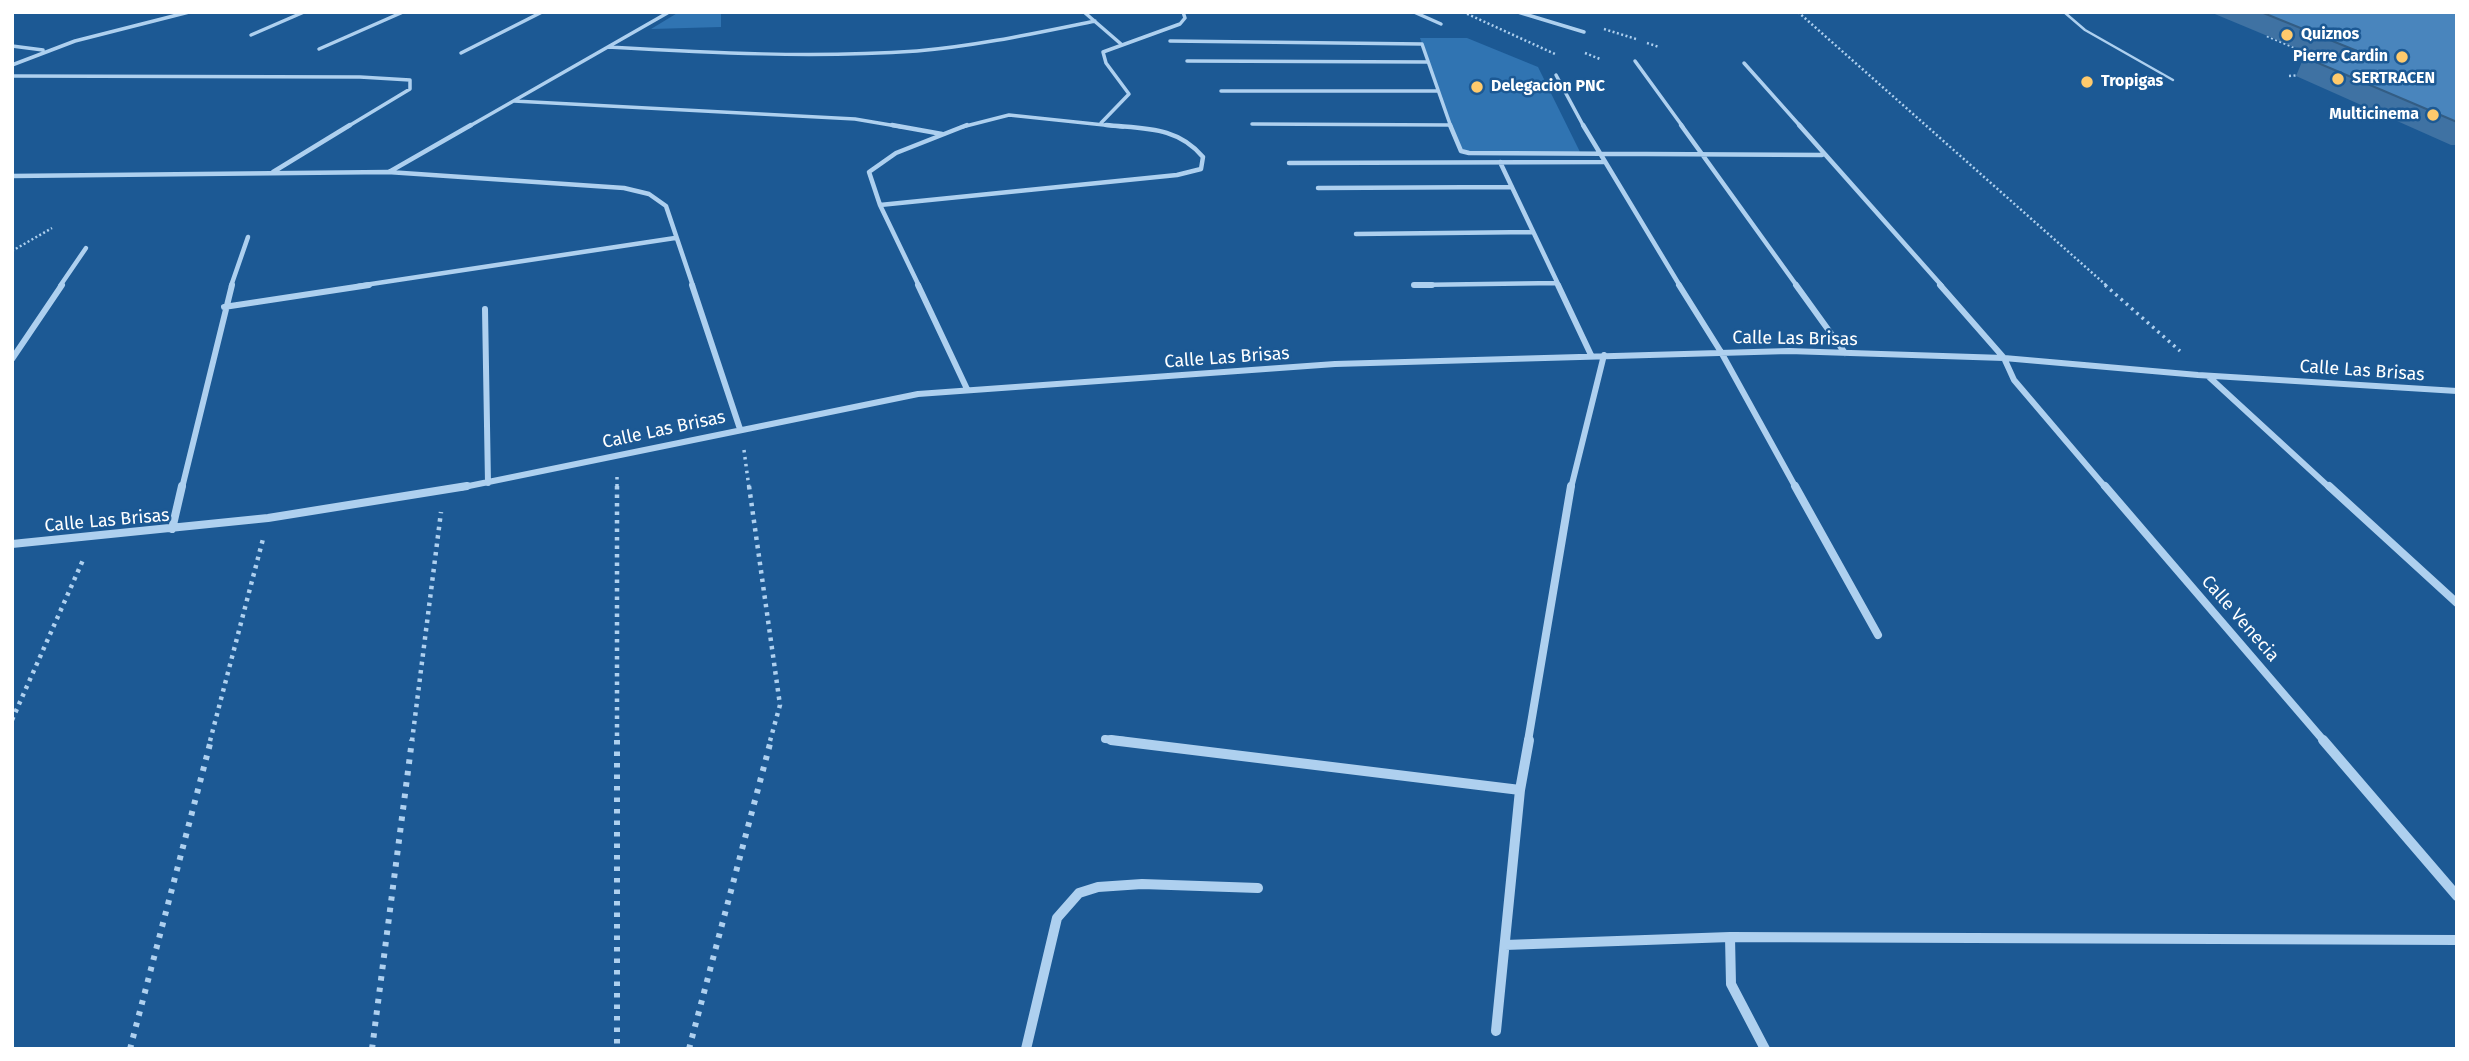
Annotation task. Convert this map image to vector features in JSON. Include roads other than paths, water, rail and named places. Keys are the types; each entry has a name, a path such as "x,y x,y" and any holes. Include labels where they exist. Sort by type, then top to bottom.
{"street":[{"path":"12,65 45,50 189,12"},
{"path":"251,35 304,12"},
{"path":"319,50 403,12"},
{"path":"461,53 542,12"},
{"path":"388,172 669,12"},
{"path":"1084,12 1121,44"},
{"path":"1101,123 1129,94 1125,84 1102,57 1103,52 1180,24 1185,18 1183,12"},
{"path":"1414,12 1441,24"},
{"path":"1518,12 1584,32"},
{"path":"608,47 703,54 915,51 972,45 1066,24 1095,21"},
{"path":"1170,41 1422,44 1458,147 1469,153 1822,155"},
{"path":"12,46 45,50"},
{"path":"1187,61 1428,62"},
{"path":"1635,61 1700,155 1845,352"},
{"name":"Calle Venecia","path":"1744,64 2004,358 2014,380 2457,896"},
{"path":"1556,75 1598,154 1721,352 1878,635"},
{"path":"12,76 360,77 410,80 410,89 270,174"},
{"path":"1221,91 1438,91"},
{"path":"514,101 855,119 942,134"},
{"path":"880,205 1193,173 1204,164 1198,149 1181,136 1101,123 1009,115 942,134 896,153 872,167 869,177 880,205 967,389"},
{"path":"1252,124 1450,125"},
{"path":"1500,162 1591,355"},
{"path":"1289,163 1603,162"},
{"path":"12,176 388,172 639,190 666,206 740,429"},
{"path":"1318,188 1512,187"},
{"path":"1356,234 1533,232"},
{"path":"172,529 224,307 248,237"},
{"path":"224,307 675,238"},
{"path":"12,359 86,248"},
{"path":"1414,285 1557,283"},
{"path":"485,309 488,483"},
{"name":"Calle Las Brisas","path":"12,544 268,518 443,491 887,399 967,389 1335,364 1591,355 1845,352 2004,358 2208,375 2457,391"},
{"path":"1496,1031 1520,790 1576,459 1604,355"},
{"path":"2208,375 2457,603"},
{"path":"1105,739 1520,790"},
{"path":"1026,1049 1057,918 1067,902 1082,891 1121,884 1258,888"},
{"path":"1505,945 1730,937 2457,940"},
{"path":"1730,937 1731,984 1765,1049"}],"lane":[{"path":"2064,12 2085,30 2173,80"}],"place":[{"name":"Quiznos","path":"2287,35"},
{"name":"Pierre Cardin","path":"2402,57"},
{"name":"SERTRACEN","path":"2338,79"},
{"name":"Tropigas","path":"2087,82"},
{"name":"Delegacion PNC","path":"1477,87"},
{"name":"Multicinema","path":"2433,115"}]}
